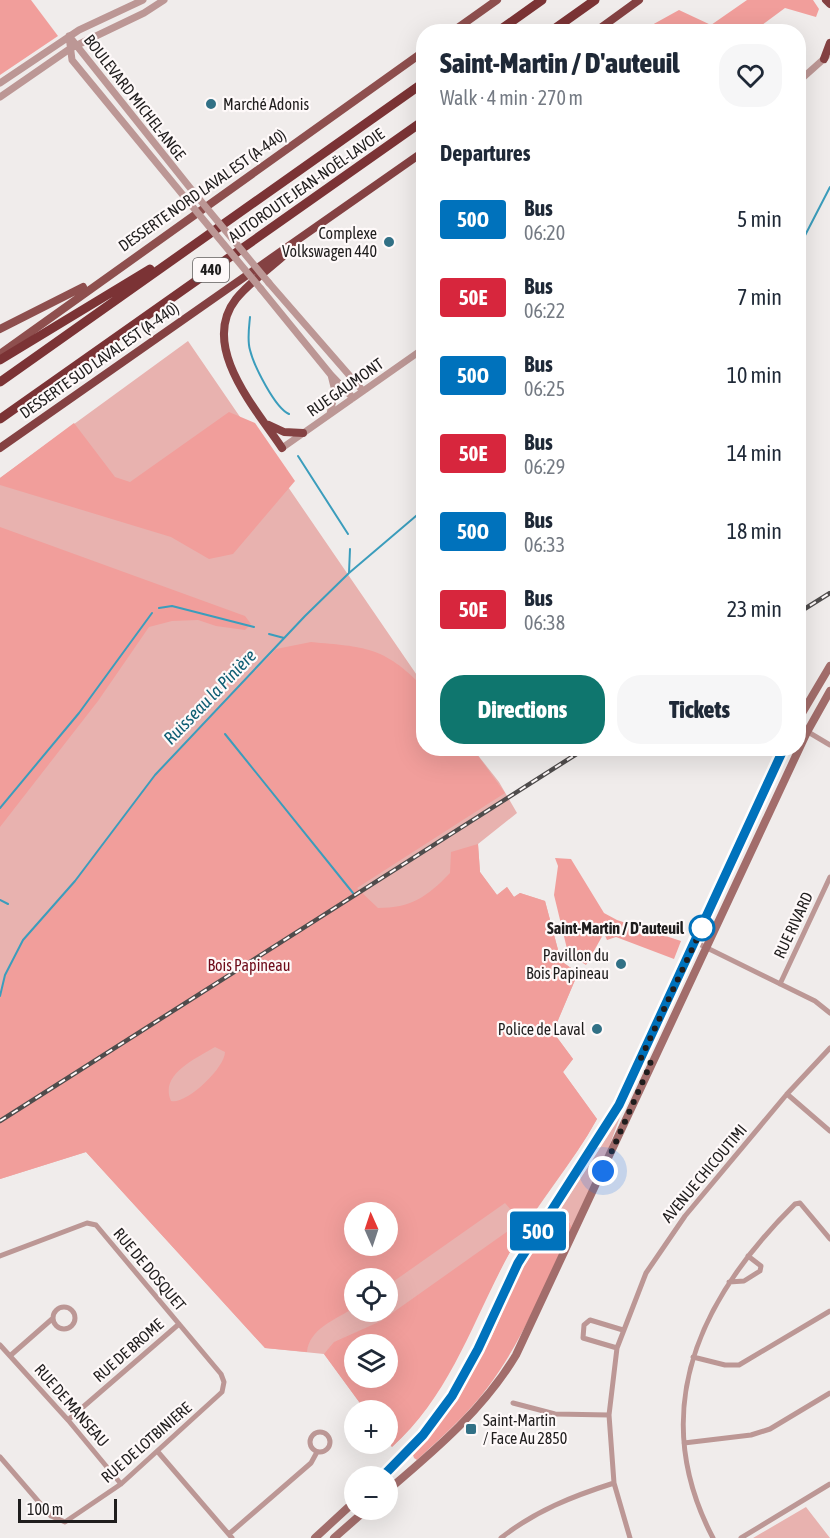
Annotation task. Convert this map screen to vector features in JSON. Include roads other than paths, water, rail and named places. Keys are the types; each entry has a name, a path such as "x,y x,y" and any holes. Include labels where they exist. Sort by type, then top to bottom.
{"highway":[{"path":"508,24 542,0"},
{"path":"561,24 595,0"},
{"path":"605,24 639,0"},
{"path":"617,15 650,0"},
{"path":"827,56 830,43"},
{"name":"AUTOROUTE JEAN-NOËL-LAVOIE","path":"0,382 416,88"},
{"name":"AUTOROUTE JEAN-NOËL-LAVOIE","path":"0,419 416,126"},
{"name":"DESSERTE SUD LAVAL EST (A-440)","path":"0,448 416,157"},
{"path":"0,360 224,224"},
{"path":"282,448 227,358 223,341 225,323 239,296 303,237"},
{"path":"266,423 284,432 303,433"}],"main road":[{"path":"463,24 497,0"},
{"name":"DESSERTE NORD LAVAL EST (A-440)","path":"0,354 110,273 416,57"},
{"path":"0,329 110,273"},
{"path":"806,706 830,666"},
{"path":"807,732 830,691"},
{"path":"392,1466 429,1427 458,1386 518,1263 609,1122 666,1005 780,756"},
{"path":"398,1481 461,1426 507,1371 533,1322 651,1063 680,1006 796,756"},
{"path":"666,1005 680,1006"},
{"path":"641,1058 651,1063"},
{"path":"315,1538 344,1511"},
{"path":"334,1538 354,1520"}],"street":[{"path":"0,83 69,36 143,0"},
{"path":"0,97 73,46 137,16 164,0"},
{"name":"BOULEVARD MICHEL-ANGE","path":"69,36 73,46 195,194 363,391"},
{"name":"BOULEVARD MICHEL-ANGE","path":"73,46 72,60 331,375 353,398"},
{"path":"806,75 827,56"},
{"name":"RUE GAUMONT","path":"282,448 416,354"},
{"path":"330,414 335,391 331,375"},
{"path":"807,732 830,745"},
{"name":"RUE RIVARD","path":"780,984 827,890 830,877"},
{"path":"695,942 815,1000 830,1013"},
{"name":"AVENUE CHICOUTIMI","path":"630,1538 614,1483 609,1415 617,1348 646,1273 662,1246 787,1094 830,1048"},
{"path":"787,1094 830,1131"},
{"path":"713,1538 697,1508 684,1443 684,1409 693,1357 700,1334 729,1282 782,1216 800,1203 830,1239"},
{"name":"RUE DE DOSQUET","path":"0,1256 87,1223 96,1225 221,1374 224,1382"},
{"path":"729,1282 744,1281 760,1270 761,1266 748,1256"},
{"path":"11,1355 52,1319 54,1312 63,1307 72,1311 75,1317 73,1325 64,1329 56,1326 52,1319"},
{"path":"693,1357 725,1365 739,1365 830,1311"},
{"path":"617,1348 583,1338 584,1325 590,1320 623,1330"},
{"name":"RUE DE BROME","path":"69,1420 179,1324"},
{"name":"RUE DE MANSEAU","path":"0,1345 69,1420 121,1484"},
{"name":"RUE DE LOTBINIERE","path":"0,1457 51,1516 65,1522 121,1484 158,1452 222,1392 224,1382"},
{"path":"684,1443 751,1435 770,1428 830,1393"},
{"path":"513,1402 555,1414 609,1415"},
{"path":"158,1452 231,1536 311,1463 317,1452"},
{"path":"501,1538 519,1524 564,1500 614,1483"},
{"path":"741,1538 830,1484"}],"waterway":[{"name":"Ruisseau la Pinière","path":"806,234 830,187"},
{"path":"250,317 248,334 252,357 272,395 283,410 289,414"},
{"path":"298,456 348,534"},
{"name":"Ruisseau la Pinière","path":"0,996 5,975 23,940 75,881 155,775 305,616 349,573 416,516"},
{"path":"349,573 350,549"},
{"path":"159,608 172,606 254,627"},
{"path":"0,808 79,713 152,613"},
{"path":"269,634 284,638"},
{"path":"225,734 353,893"},
{"path":"0,900 8,904"}],"railway":[{"path":"806,608 830,593"},
{"path":"0,1121 573,756"}],"place":[{"name":"Marché Adonis","path":"211,104"},
{"name":"Complexe Volkswagen 440","path":"389,242"},
{"name":"Saint-Martin / D'auteuil","path":"702,928"},
{"name":"Pavillon du Bois Papineau","path":"621,964"},
{"name":"Police de Laval","path":"597,1029"},
{"name":"Saint-Martin / Face Au 2850","path":"471,1429"}],"park label":[{"name":"Bois Papineau","path":"249,965"}]}
